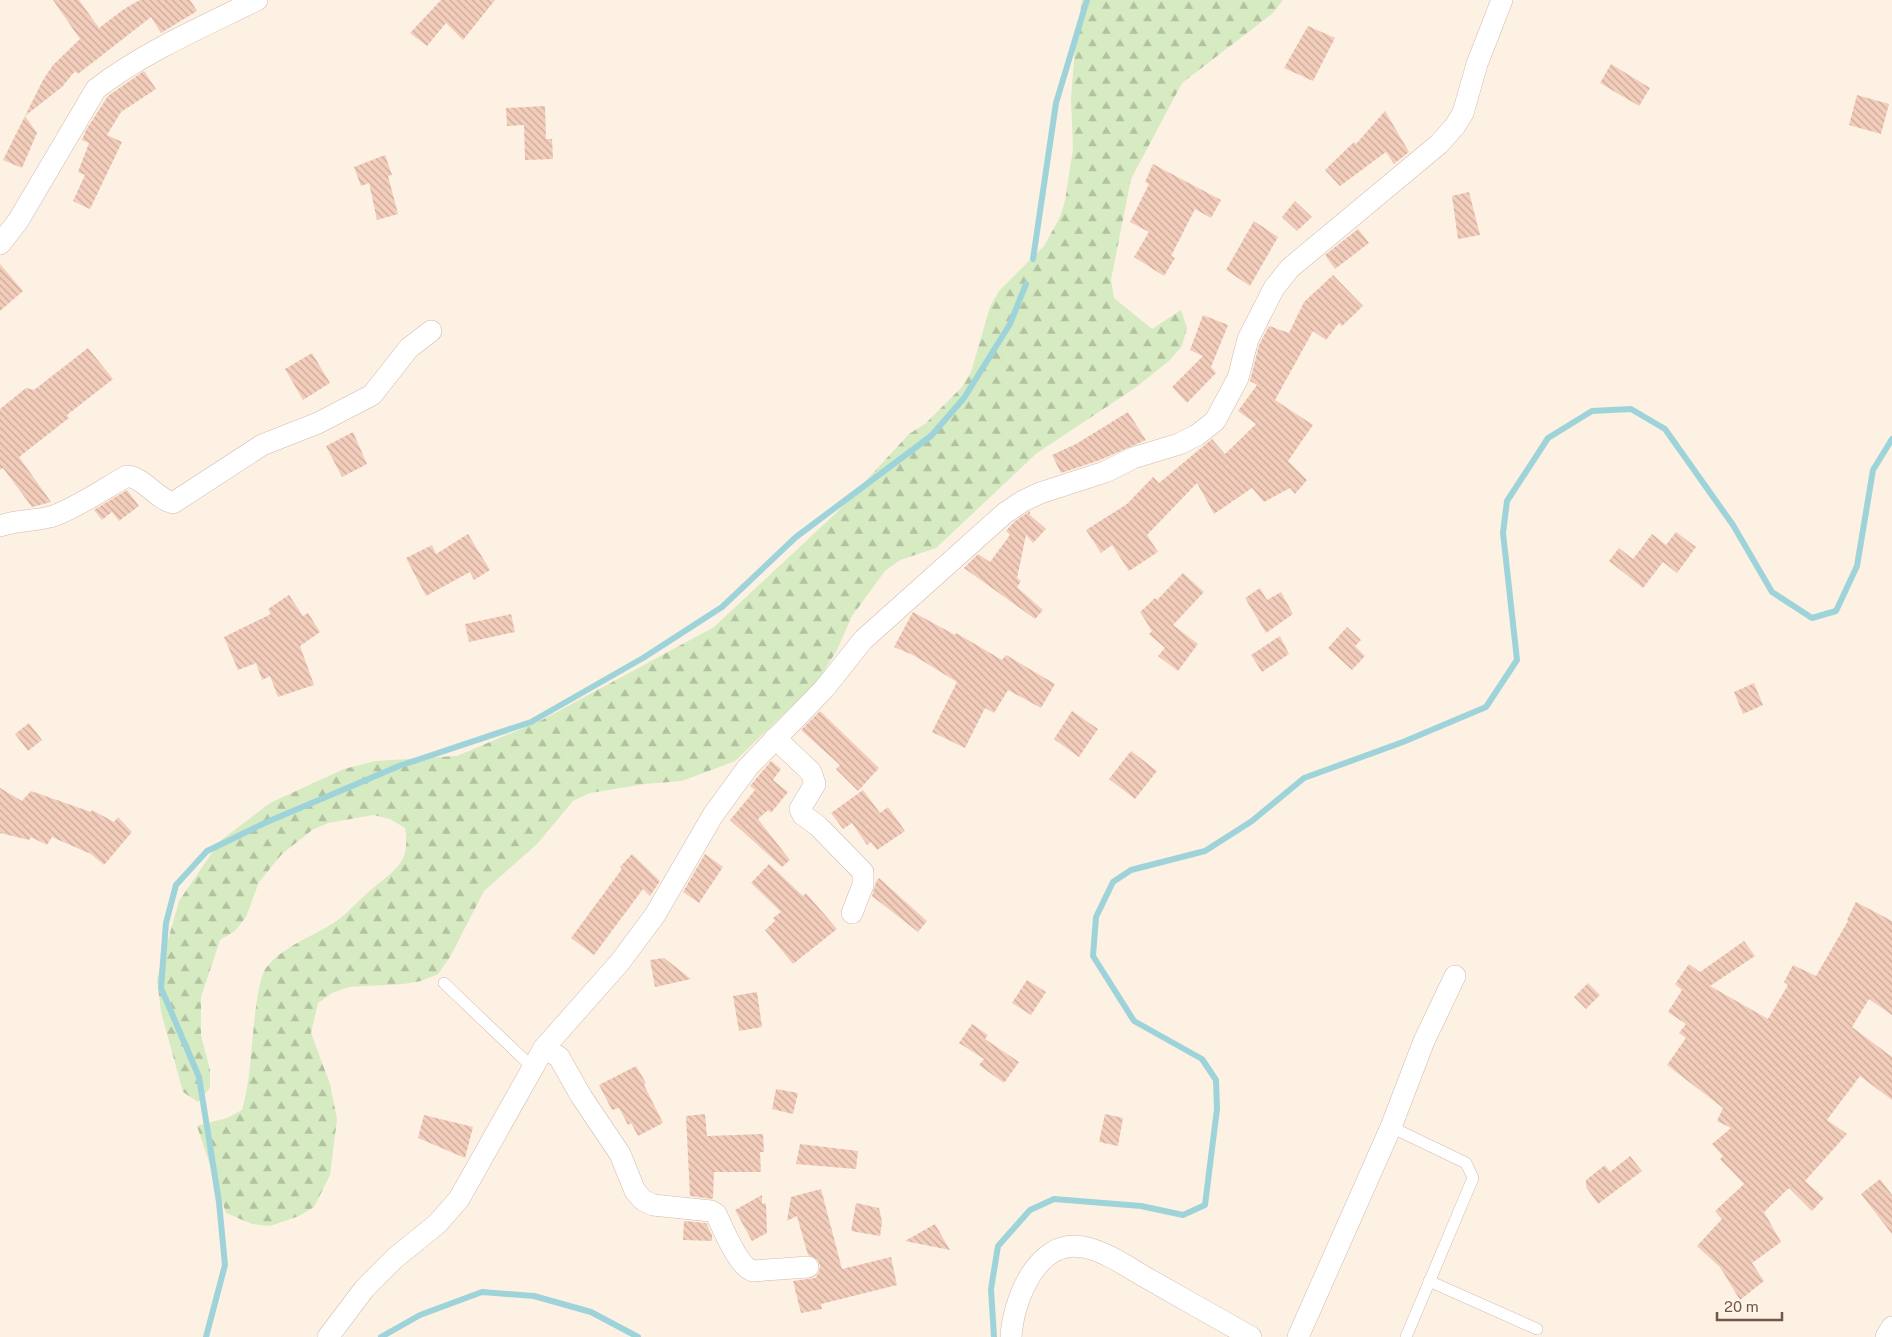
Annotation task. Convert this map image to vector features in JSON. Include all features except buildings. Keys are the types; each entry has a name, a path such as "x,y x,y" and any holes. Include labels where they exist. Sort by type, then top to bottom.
{"street":[{"path":"0,244 18,221 96,89 115,74 174,41 257,0"},
{"path":"328,1337 365,1288 395,1258 437,1224 459,1199 544,1048 620,962 655,915 716,810 748,767 824,689 864,640 1005,513 1023,501 1040,493 1105,472 1133,458 1179,444 1197,435 1215,421 1238,378 1248,339 1274,288 1285,275 1344,222 1438,144 1455,126 1463,113 1480,54 1502,0"},
{"path":"0,526 12,521 24,522 55,516 127,476 134,477 163,500 173,503 262,445 318,423 372,396 409,348 431,331"},
{"path":"775,738 811,772 815,784 800,809 803,816 818,826 863,872 863,885 852,913"},
{"path":"1298,1337 1391,1127 1424,1041 1455,976"},
{"path":"544,1048 559,1057 581,1096 620,1154 635,1191 643,1200 653,1205 699,1208 716,1214 741,1263 747,1270 808,1267"},
{"path":"1011,1337 1012,1321 1027,1282 1036,1266 1044,1258 1065,1247 1083,1247 1115,1260 1251,1337"},
{"path":"1886,1337 1892,1328"}],"lane":[{"path":"444,983 532,1067"},
{"path":"1391,1127 1466,1163 1473,1178 1406,1337"},
{"path":"1430,1281 1537,1329"}],"green space":[{"path":"1082,0 1283,0 1273,13 1182,83 1131,179 1111,280 1114,298 1152,329 1181,310 1187,328 1182,346 1170,360 1135,388 1037,453 936,548 900,560 885,571 852,616 837,650 817,682 735,761 682,781 645,784 590,793 573,801 537,844 484,891 450,957 438,974 421,981 404,984 349,987 332,993 318,1003 311,1033 330,1084 337,1119 330,1175 314,1207 299,1216 270,1226 252,1224 226,1213 197,1126 227,1118 242,1110 249,1076 262,976 266,968 282,953 338,920 394,870 403,857 406,849 406,840 405,828 390,819 373,815 328,823 312,830 282,854 259,882 246,917 235,931 220,940 201,997 201,1035 210,1070 210,1088 198,1102 183,1092 161,1012 157,979 179,901 220,841 270,803 344,769 375,761 457,756 542,720 714,627 836,513 909,434 925,424 962,387 971,372 990,307 999,291 1044,246 1060,217 1065,201 1073,149 1071,98 1075,47"}],"waterway":[{"path":"1033,259 1056,103 1087,0"},
{"path":"206,1337 225,1265 219,1202 199,1077 161,988 166,923 176,885 207,851 267,822 399,766 531,722 643,658 722,607 796,537 931,436 964,398 1010,324 1026,284"},
{"path":"994,1337 991,1289 998,1246 1030,1210 1054,1199 1141,1206 1183,1215 1205,1205 1217,1109 1216,1080 1202,1059 1134,1021 1093,956 1096,917 1113,882 1131,870 1205,851 1252,821 1304,778 1403,742 1486,707 1517,660 1503,533 1507,501 1548,438 1592,411 1631,409 1665,429 1733,525 1772,592 1812,618 1836,611 1857,566 1873,470 1892,439"},
{"path":"381,1337 420,1315 482,1292 534,1296 591,1312 638,1337"}]}
